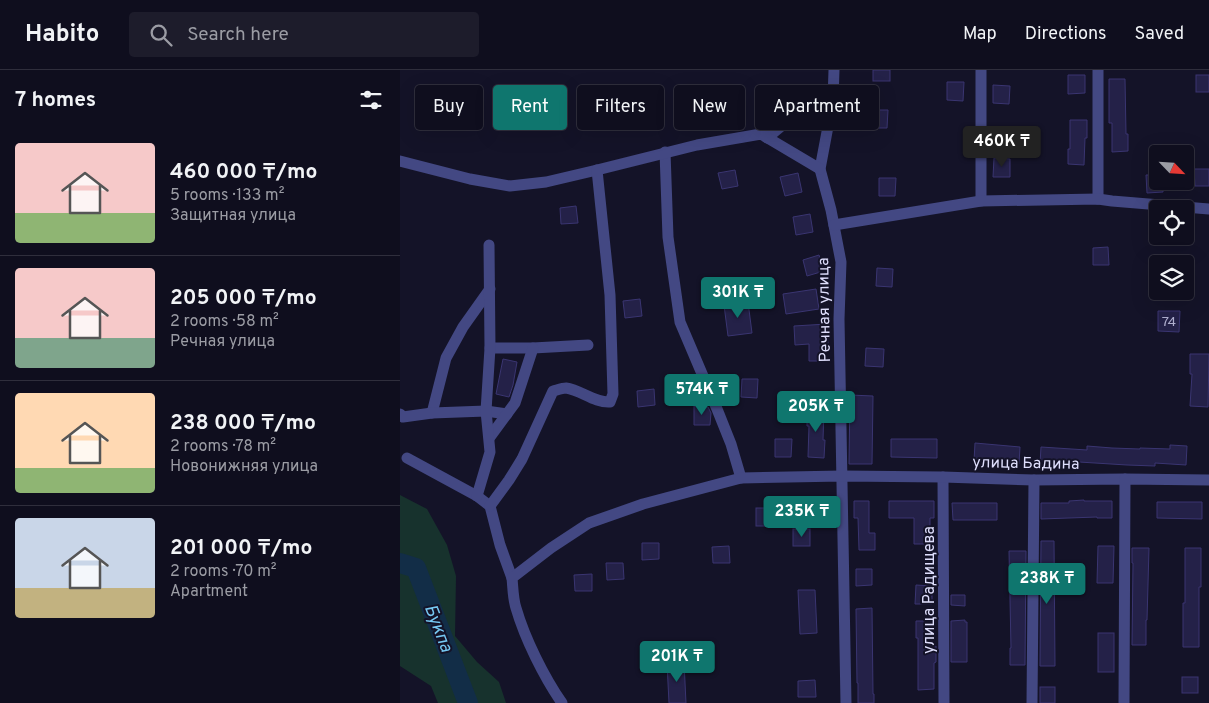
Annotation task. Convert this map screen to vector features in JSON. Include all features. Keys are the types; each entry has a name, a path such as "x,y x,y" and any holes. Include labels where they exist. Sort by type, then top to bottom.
{"street":[{"name":"Речная улица","path":"834,70 834,85"},
{"path":"981,70 981,201"},
{"path":"1098,70 1098,199"},
{"path":"767,138 777,130"},
{"name":"Речная улица","path":"827,130 820,169 831,210 841,262 839,319 846,703"},
{"path":"400,161 470,179 510,186 546,182 665,152 761,134 820,169"},
{"path":"665,152 668,237 680,322 731,444 741,478"},
{"path":"490,506 522,459 553,391 564,388 603,402 610,402 613,394 610,295 597,170"},
{"path":"834,225 981,201 1098,199 1209,209"},
{"path":"477,496 490,452 486,411 490,348 489,245"},
{"path":"432,413 446,358 463,327 490,289"},
{"path":"490,348 588,345"},
{"path":"490,437 515,403 533,348"},
{"path":"400,414 403,417 432,413 486,411 507,414"},
{"path":"407,458 477,496 490,506 500,545 512,578 515,607 528,641 562,703"},
{"name":"улица Бадина","path":"512,578 550,548 589,523 643,504 741,478 842,476 1034,480 1209,480"},
{"name":"улица Радищева","path":"944,477 944,703"},
{"path":"1124,703 1125,479"},
{"path":"1032,703 1034,480"}],"green space":[{"path":"400,495 427,509 447,545 456,576 455,636 477,662 499,682 506,703 438,703 431,686 400,666"}],"building":[{"path":"873,70 890,70 890,81 873,81"},
{"path":"1068,75 1085,75 1085,93 1068,94"},
{"path":"1196,75 1209,75 1209,92 1196,92"},
{"path":"1109,79 1125,79 1128,151 1112,152 1112,123 1109,123"},
{"path":"947,82 964,82 963,101 947,100"},
{"path":"993,85 1010,86 1009,104 993,103"},
{"path":"879,110 888,110 887,128 879,128"},
{"path":"1070,120 1087,120 1084,165 1068,164"},
{"path":"994,158 1010,159 1010,177 993,177"},
{"path":"1194,169 1209,169 1209,186 1195,186"},
{"path":"735,170 738,186 722,189 718,173"},
{"path":"798,173 802,192 785,196 780,177"},
{"path":"1146,175 1149,175 1149,190 1163,190 1163,192 1147,193"},
{"path":"879,178 896,178 895,196 879,196"},
{"path":"576,206 578,223 561,224 560,208"},
{"path":"810,214 813,232 796,235 793,217"},
{"path":"1108,247 1109,265 1093,265 1093,248"},
{"path":"819,255 824,271 807,276 803,260"},
{"path":"877,268 893,269 892,287 876,286"},
{"path":"816,289 819,309 786,314 783,294"},
{"path":"640,299 642,316 625,318 623,301"},
{"path":"748,302 752,333 728,336 724,305"},
{"path":"1158,311 1180,311 1179,332 1158,331"},
{"path":"827,324 828,344 825,344 825,361 809,361 809,344 795,345 794,326"},
{"path":"866,348 884,349 883,367 865,366"},
{"path":"1190,354 1209,354 1208,407 1190,406 1192,374 1190,374"},
{"path":"503,359 517,362 509,397 496,394"},
{"path":"742,379 758,379 757,398 741,397"},
{"path":"654,389 655,405 638,407 637,391"},
{"path":"850,395 873,396 872,464 849,464"},
{"path":"694,406 708,407 711,413 710,425 694,425"},
{"path":"807,408 824,409 824,458 808,457 809,426 807,426"},
{"path":"775,439 792,439 791,457 775,457"},
{"path":"891,439 937,439 937,458 891,457"},
{"path":"975,443 1020,447 1019,464 974,461"},
{"path":"1170,445 1187,446 1186,465 1155,463 1155,466 1079,462 1078,466 1040,464 1041,447 1087,450 1087,446 1170,449"},
{"path":"854,501 869,501 869,533 875,533 875,550 859,550 858,518 854,518"},
{"path":"889,501 934,501 934,518 930,518 930,544 914,544 914,518 889,518"},
{"path":"1069,501 1112,501 1112,518 1041,519 1041,503 1069,503"},
{"path":"1157,502 1202,502 1202,519 1157,518"},
{"path":"952,503 997,503 997,520 953,520"},
{"path":"756,508 773,508 773,526 756,526"},
{"path":"793,529 810,529 810,546 793,546"},
{"path":"1041,541 1054,541 1055,666 1040,666"},
{"path":"642,543 659,543 659,559 642,560"},
{"path":"729,546 730,563 713,563 712,547"},
{"path":"1098,546 1114,546 1113,583 1097,583"},
{"path":"1132,548 1149,548 1146,645 1132,645"},
{"path":"1185,548 1201,548 1199,647 1183,647"},
{"path":"1009,551 1026,551 1025,665 1010,665"},
{"path":"606,563 623,563 624,579 607,580"},
{"path":"856,569 872,569 872,585 856,586"},
{"path":"592,574 592,591 575,591 574,575"},
{"path":"916,585 932,586 932,604 915,604"},
{"path":"798,590 815,590 817,633 800,634"},
{"path":"951,595 965,595 965,606 951,605"},
{"path":"872,608 874,703 858,703 856,609"},
{"path":"965,620 967,622 967,662 951,662 951,621"},
{"path":"916,621 932,621 932,646 936,646 934,689 918,690 918,638 916,638"},
{"path":"1098,633 1114,633 1114,672 1098,672"},
{"path":"684,662 686,703 669,703 667,663"},
{"path":"1182,677 1198,677 1198,693 1182,693"},
{"path":"815,680 816,697 798,697 798,681"},
{"path":"1040,687 1055,687 1055,703 1040,703"}],"waterway":[{"name":"Букпа","path":"400,563 416,568 468,703"}]}
